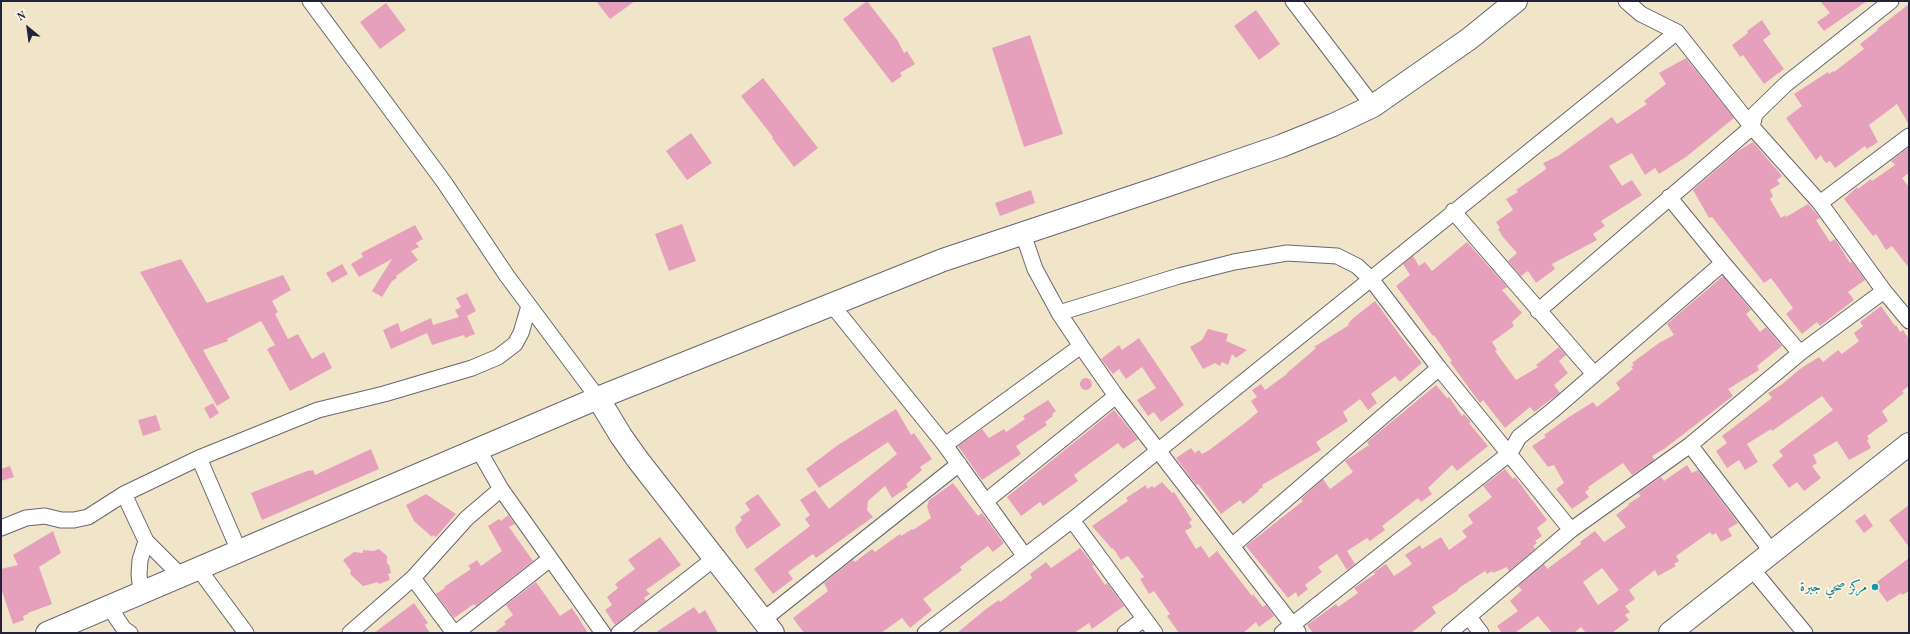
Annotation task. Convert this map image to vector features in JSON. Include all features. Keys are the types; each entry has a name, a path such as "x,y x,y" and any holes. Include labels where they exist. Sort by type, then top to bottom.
{"street":[{"path":"310,1 444,182 495,259 598,398 638,460 768,627 959,464"},
{"path":"1293,1 1373,106"},
{"path":"47,633 598,398 943,260 1281,146 1333,126 1373,106 1469,39 1516,1"},
{"path":"1626,1 1641,14 1677,32 1752,127 1820,203 1884,291 1909,321"},
{"path":"1538,311 1752,127 1755,114 1786,84 1891,1"},
{"path":"924,633 1072,520 1413,246 1453,211 1677,32"},
{"path":"1820,203 1909,136"},
{"path":"1669,197 1800,353"},
{"path":"1453,211 1594,374"},
{"path":"1023,234 1035,269 1081,346 1116,396 1232,546 1291,630 1510,453 1519,437 1552,411 1723,263"},
{"path":"1060,313 1179,276 1234,262 1287,253 1337,256 1357,266 1371,279 1439,368 1572,530"},
{"path":"1449,633 1572,530 1690,445 1800,353 1884,291"},
{"path":"832,305 945,445 1024,556"},
{"path":"1,528 26,518 45,516 68,520 88,517 124,494 199,458 318,410 472,368 498,357 515,344 521,333 529,306"},
{"path":"945,445 1081,346"},
{"path":"1232,546 1439,368"},
{"path":"986,501 1116,396"},
{"path":"1670,633 1909,444"},
{"path":"1690,445 1772,552"},
{"path":"478,448 501,489 603,633"},
{"path":"199,458 239,551"},
{"path":"350,633 413,578 467,518 501,489"},
{"path":"124,494 146,541 189,572 246,633"},
{"path":"1072,520 1155,633"},
{"path":"141,593 139,574 140,560 146,541"},
{"path":"619,633 715,558"},
{"path":"413,578 455,633 550,559"},
{"path":"1752,569 1805,633"},
{"path":"109,607 124,629 130,633"},
{"path":"1469,617 1481,633"},
{"path":"1125,633 1144,619"}],"building":[{"path":"596,1 635,1 610,19"},
{"path":"867,1 898,41 904,53 907,51 915,64 900,73 902,76 892,83 843,19"},
{"path":"1820,1 1867,1 1824,31 1817,22 1830,13"},
{"path":"386,3 406,30 380,49 360,22"},
{"path":"1909,4 1909,125 1897,104 1869,125 1878,142 1867,149 1865,146 1835,168 1830,161 1827,163 1824,161 1821,155 1816,160 1786,118 1802,106 1794,94 1828,72 1829,74 1833,71 1834,72 1864,49 1860,44"},
{"path":"1256,10 1280,44 1259,60 1234,26"},
{"path":"1762,20 1771,34 1763,40 1784,69 1764,84 1743,55 1740,57 1732,45"},
{"path":"1030,35 1063,134 1024,147 992,48"},
{"path":"1686,58 1734,118 1686,157 1659,174 1655,168 1645,175 1632,153 1609,166 1622,186 1632,180 1642,195 1601,221 1605,226 1593,234 1597,240 1552,264 1555,269 1536,283 1528,271 1521,276 1508,261 1517,253 1503,237 1496,222 1513,210 1506,199 1518,192 1516,190 1545,170 1546,168 1543,163 1558,156 1612,117 1617,124 1647,104 1644,101 1666,84 1659,73"},
{"path":"763,78 818,148 794,167 741,96"},
{"path":"691,133 712,163 687,180 666,151"},
{"path":"1753,142 1782,176 1777,180 1780,184 1770,190 1773,196 1770,199 1781,218 1785,215 1786,217 1808,204 1820,218 1816,220 1830,242 1835,239 1850,263 1852,262 1865,280 1848,292 1854,300 1820,326 1817,322 1802,334 1786,314 1793,308 1771,278 1764,283 1712,217 1709,218 1693,190 1738,151"},
{"path":"1909,147 1909,173 1902,178 1909,187 1909,268 1892,246 1886,250 1876,234 1873,236 1844,199 1857,187 1858,189 1871,179 1872,181 1895,165 1891,161"},
{"path":"1031,190 1035,203 1000,216 995,203"},
{"path":"682,224 696,261 669,271 655,234"},
{"path":"415,225 423,239 416,243 419,247 411,251 418,260 396,276 397,278 392,281 382,297 372,291 392,259 359,277 351,264 363,257 361,253"},
{"path":"1467,242 1507,287 1502,290 1522,313 1512,322 1514,326 1492,342 1497,350 1495,351 1516,380 1538,367 1536,365 1559,347 1566,355 1559,361 1568,373 1554,385 1560,393 1534,412 1530,407 1505,428 1483,400 1480,403 1450,362 1452,361 1434,335 1433,336 1396,286 1410,275 1403,264 1413,256 1419,266 1425,262 1432,271"},
{"path":"181,259 207,303 283,275 291,290 272,301 278,312 275,314 288,339 298,334 312,359 324,352 332,368 290,391 267,349 275,345 261,321 227,339 228,341 203,350 230,398 217,406 140,272"},
{"path":"342,264 348,274 332,283 326,273"},
{"path":"1723,276 1751,310 1746,314 1760,332 1766,327 1782,346 1757,366 1759,370 1728,389 1733,396 1664,449 1652,456 1654,459 1653,461 1632,475 1623,463 1588,487 1589,489 1585,492 1589,497 1572,509 1556,489 1564,483 1554,465 1548,467 1532,446 1546,437 1544,435 1569,417 1593,402 1597,407 1620,389 1616,383 1633,369 1631,367 1634,365 1632,363 1659,343 1674,335 1667,324"},
{"path":"467,293 476,311 467,316 475,334 465,338 464,335 432,345 427,333 391,349 383,330 398,323 401,332 431,318 433,325 459,317 455,310 461,307 456,298"},
{"path":"1375,301 1422,363 1400,382 1395,376 1371,394 1377,403 1368,410 1360,399 1343,412 1348,421 1316,442 1321,450 1262,485 1263,487 1258,490 1259,491 1243,504 1240,500 1221,514 1198,484 1196,485 1176,458 1191,448 1195,453 1199,450 1202,454 1208,451 1245,423 1258,412 1251,401 1257,397 1252,390 1261,384 1265,390 1287,374 1316,348 1314,347 1349,325 1348,324 1352,319"},
{"path":"1881,306 1900,332 1903,330 1909,339 1909,386 1902,391 1904,393 1882,411 1888,421 1867,436 1869,439 1867,440 1871,448 1849,460 1837,441 1813,455 1817,463 1812,466 1821,478 1804,491 1797,482 1789,488 1772,465 1783,456 1779,451 1833,410 1822,396 1772,431 1771,429 1747,444 1758,462 1745,470 1739,460 1727,468 1716,451 1727,443 1722,436 1772,398 1768,393 1781,385 1800,369 1819,357 1823,362 1838,350 1842,354 1859,341 1854,333 1863,326 1860,322"},
{"path":"1208,329 1228,334 1226,341 1247,350 1236,358 1232,354 1228,365 1222,362 1220,366 1215,363 1203,369 1190,347 1202,340"},
{"path":"1139,338 1184,405 1161,422 1154,412 1148,416 1137,400 1156,388 1142,367 1126,379 1119,369 1113,374 1101,359 1119,345 1122,350"},
{"path":"1084,378 1088,378 1092,384 1088,390 1084,390 1080,386 1080,382"},
{"path":"1436,385 1447,398 1449,397 1462,416 1464,414 1471,422 1469,423 1488,446 1457,471 1452,465 1428,488 1432,494 1421,502 1418,498 1382,526 1385,530 1370,541 1367,538 1347,551 1355,564 1347,570 1337,554 1318,567 1322,572 1305,585 1308,589 1298,597 1296,592 1288,598 1246,546 1303,501 1301,499 1323,479 1330,489 1353,472 1345,461 1369,445 1367,442"},
{"path":"1048,400 1056,411 1052,414 1053,416 1045,422 1047,425 1016,446 1021,454 982,480 958,446 982,429 989,438 1004,429 1006,432 1025,419 1023,416"},
{"path":"213,403 219,413 210,419 204,408"},
{"path":"896,409 911,435 914,433 932,459 920,467 922,470 906,484 908,487 892,498 885,486 868,501 867,510 873,517 816,558 813,554 788,572 793,579 773,594 754,569 810,526 805,519 810,515 800,500 815,490 829,509 897,454 888,442 819,488 806,469 838,445"},
{"path":"1114,410 1138,439 1123,449 1118,443 1074,475 1078,481 1043,506 1040,502 1021,516 1007,497"},
{"path":"156,415 161,430 143,436 138,420"},
{"path":"371,449 379,469 262,520 251,493 307,471 313,470 315,475"},
{"path":"1687,465 1692,473 1698,470 1738,523 1728,529 1732,536 1721,542 1716,533 1712,535 1710,532 1676,556 1679,561 1674,564 1676,566 1658,576 1655,570 1629,590 1635,599 1625,606 1630,612 1625,615 1629,620 1612,633 1586,633 1581,627 1574,633 1552,633 1538,616 1515,633 1502,633 1497,626 1518,611 1510,601 1522,590 1518,586 1544,564 1547,569 1581,544 1580,542 1595,531 1604,542 1626,527 1616,515 1629,505 1628,504 1641,496 1638,493 1661,477 1664,481","holes":["1602,568 1619,590 1598,605 1583,582"]},
{"path":"10,466 14,477 1,481 1,469"},
{"path":"1505,469 1513,479 1515,477 1547,520 1537,528 1542,536 1535,541 1537,543 1533,546 1535,549 1509,571 1507,567 1493,573 1492,571 1487,574 1485,571 1459,588 1457,591 1432,607 1436,613 1411,633 1313,633 1307,625 1336,604 1338,607 1358,593 1354,588 1375,574 1374,572 1386,564 1394,576 1412,564 1405,555 1420,545 1422,549 1441,537 1449,550 1467,537 1462,531 1473,523 1468,515 1492,497 1483,486"},
{"path":"1162,482 1172,493 1174,492 1192,520 1189,522 1192,527 1185,531 1196,549 1201,546 1209,558 1217,551 1252,596 1253,594 1263,607 1266,605 1274,616 1259,627 1256,622 1243,633 1179,633 1167,616 1170,614 1154,591 1149,594 1140,579 1144,577 1128,556 1121,560 1113,548 1112,549 1092,526 1128,501 1126,498 1146,485 1147,489 1152,486 1154,488"},
{"path":"953,483 978,516 982,513 1004,543 993,552 988,546 960,567 962,570 923,599 932,610 910,628 902,618 881,633 804,633 793,618 828,591 824,583 853,560 855,562 872,549 875,552 900,534 901,536 912,529 913,530 931,518 927,507 929,500"},
{"path":"426,494 456,514 436,537 433,535 432,537 414,521 406,505"},
{"path":"758,494 781,525 747,549 736,532 735,527 742,520 740,517 750,510 745,503"},
{"path":"1909,505 1909,547 1889,520"},
{"path":"1865,514 1873,526 1864,533 1855,521"},
{"path":"508,515 515,524 509,527 533,561 476,606 474,604 454,618 436,594 471,569 468,566 477,560 481,566 502,551 488,526 499,519 501,521"},
{"path":"53,531 61,553 39,567 52,604 28,613 23,616 24,620 13,624 1,588 1,569 18,565 13,555"},
{"path":"660,537 681,565 646,590 650,594 644,598 646,601 615,625 605,610 612,605 607,597 618,588 615,584 635,569 628,560"},
{"path":"1080,548 1094,565 1092,566 1105,585 1107,583 1124,606 1092,629 1089,623 1074,633 957,633 986,609 999,600 1000,602 1032,578 1030,574 1046,562 1051,568"},
{"path":"379,549 387,556 387,563 391,573 388,574 390,580 379,584 378,582 363,586 350,574 351,571 343,560 354,552 363,553 363,550 373,551"},
{"path":"1909,558 1909,591 1902,595 1901,593 1887,602 1874,584"},
{"path":"536,582 560,616 572,608 588,633 494,633 506,624 504,622 513,615 506,605"},
{"path":"414,603 428,623 425,625 430,633 374,633"},
{"path":"694,607 699,614 705,610 718,633 655,633"}],"place":[{"name":"مركز صحي جبرة","path":"1875,587"}]}
